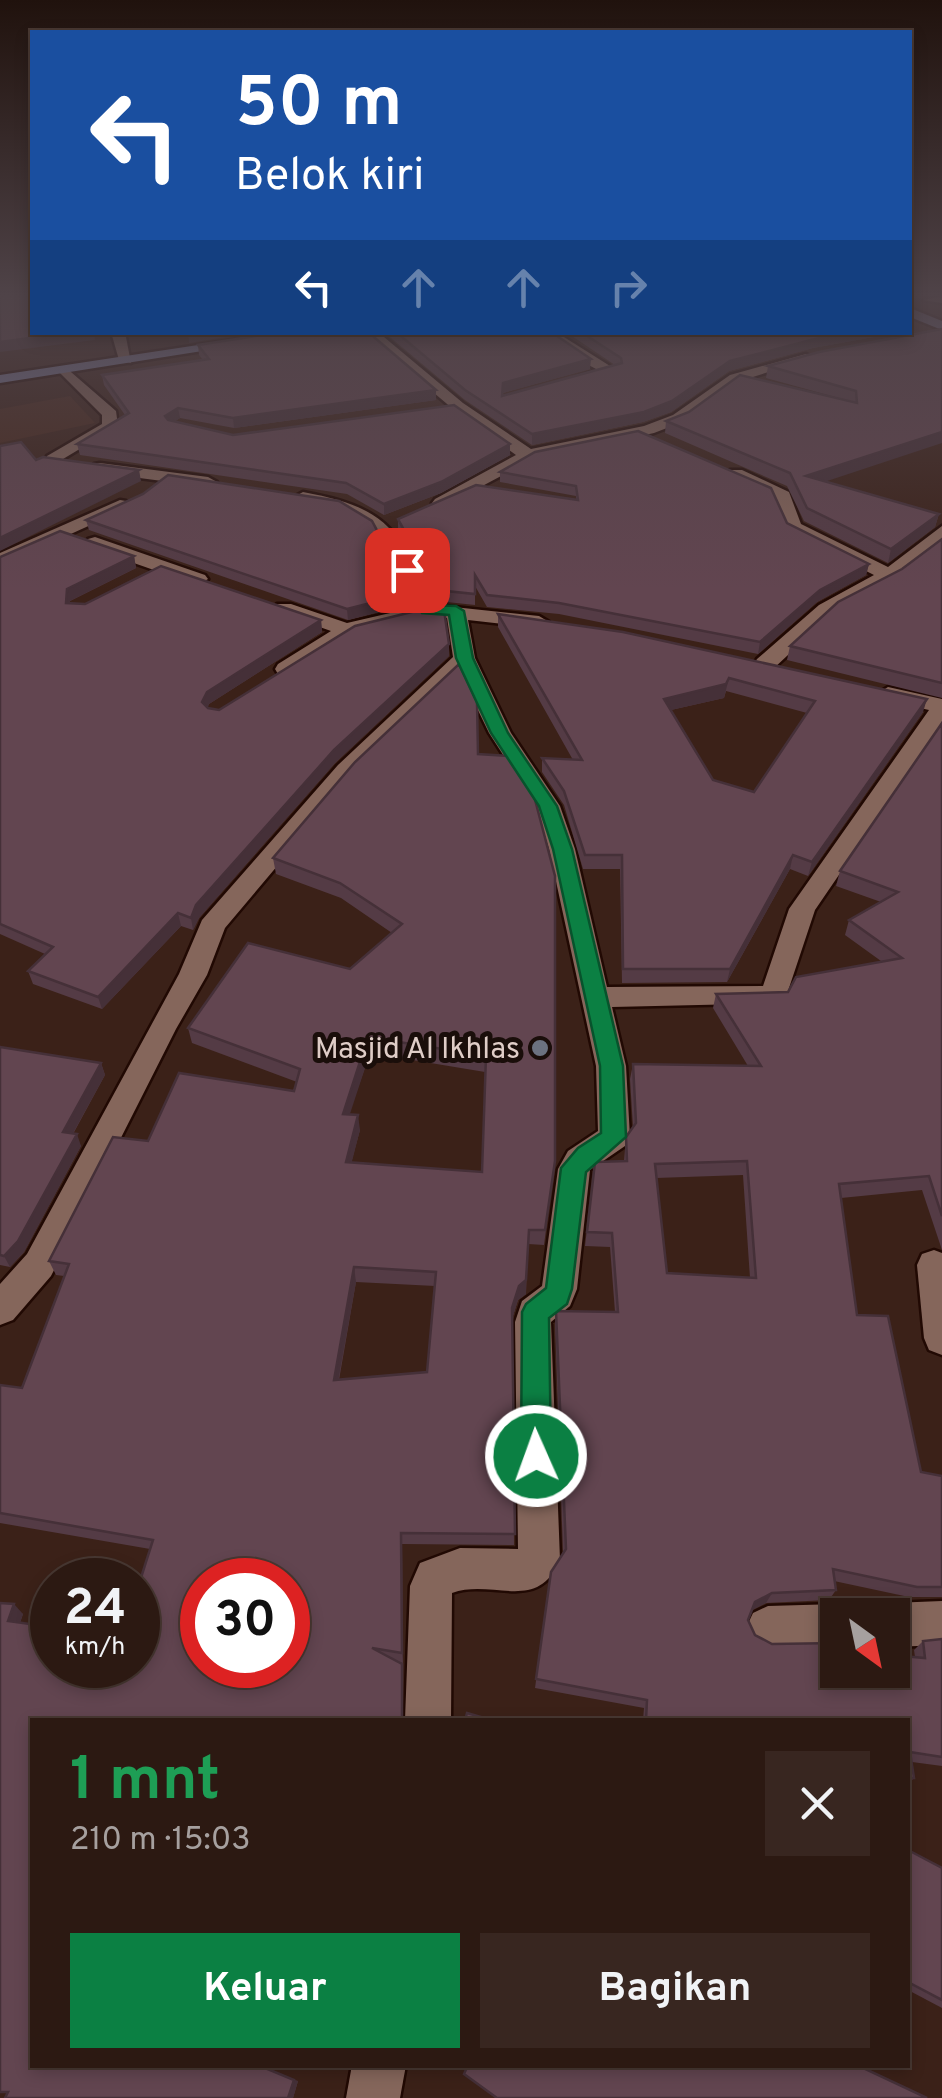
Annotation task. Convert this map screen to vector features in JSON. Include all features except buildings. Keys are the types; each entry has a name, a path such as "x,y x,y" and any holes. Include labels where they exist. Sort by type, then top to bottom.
{"street":[{"path":"89,394 110,414 110,426 53,460 222,484"},
{"path":"443,394 528,455"},
{"path":"275,492 346,503 400,520 484,488 528,455 639,432 679,418 713,394"},
{"path":"439,409 458,406"},
{"path":"639,432 672,446"},
{"path":"722,468 780,494 793,527 812,540 889,575"},
{"path":"0,560 138,497 167,476"},
{"path":"400,520 428,610"},
{"path":"765,664 826,609 889,575 942,531"},
{"path":"64,532 213,584"},
{"path":"128,583 162,566"},
{"path":"264,602 347,630"},
{"path":"267,681 347,630 428,610 559,625"},
{"path":"428,1718 430,1586 435,1578 460,1570 528,1570 539,1560 535,1312 559,1289 574,1168 586,1155 610,1141 615,1131 611,1066 596,1014 596,997 562,849 548,806 500,733 464,658 456,611"},
{"path":"0,1309 38,1265 162,1027 194,975 212,926 346,770 464,658"},
{"path":"596,997 774,996 802,909 942,707 869,690"},
{"path":"934,1264 942,1338"},
{"path":"910,1624 942,1623"},
{"path":"768,1628 820,1627"},
{"path":"372,2098 378,2068"}],"shaded area":[{"path":"70,396 95,423 0,443 0,409"}],"place":[{"name":"Masjid Al Ikhlas","path":"540,1048"}],"route":[{"path":"407,570 428,610 456,611 464,658 500,733 548,806 562,849 596,997 596,1014 611,1066 614,1137 579,1160 574,1168 559,1289 535,1312 532,1351 536,1456"}]}
